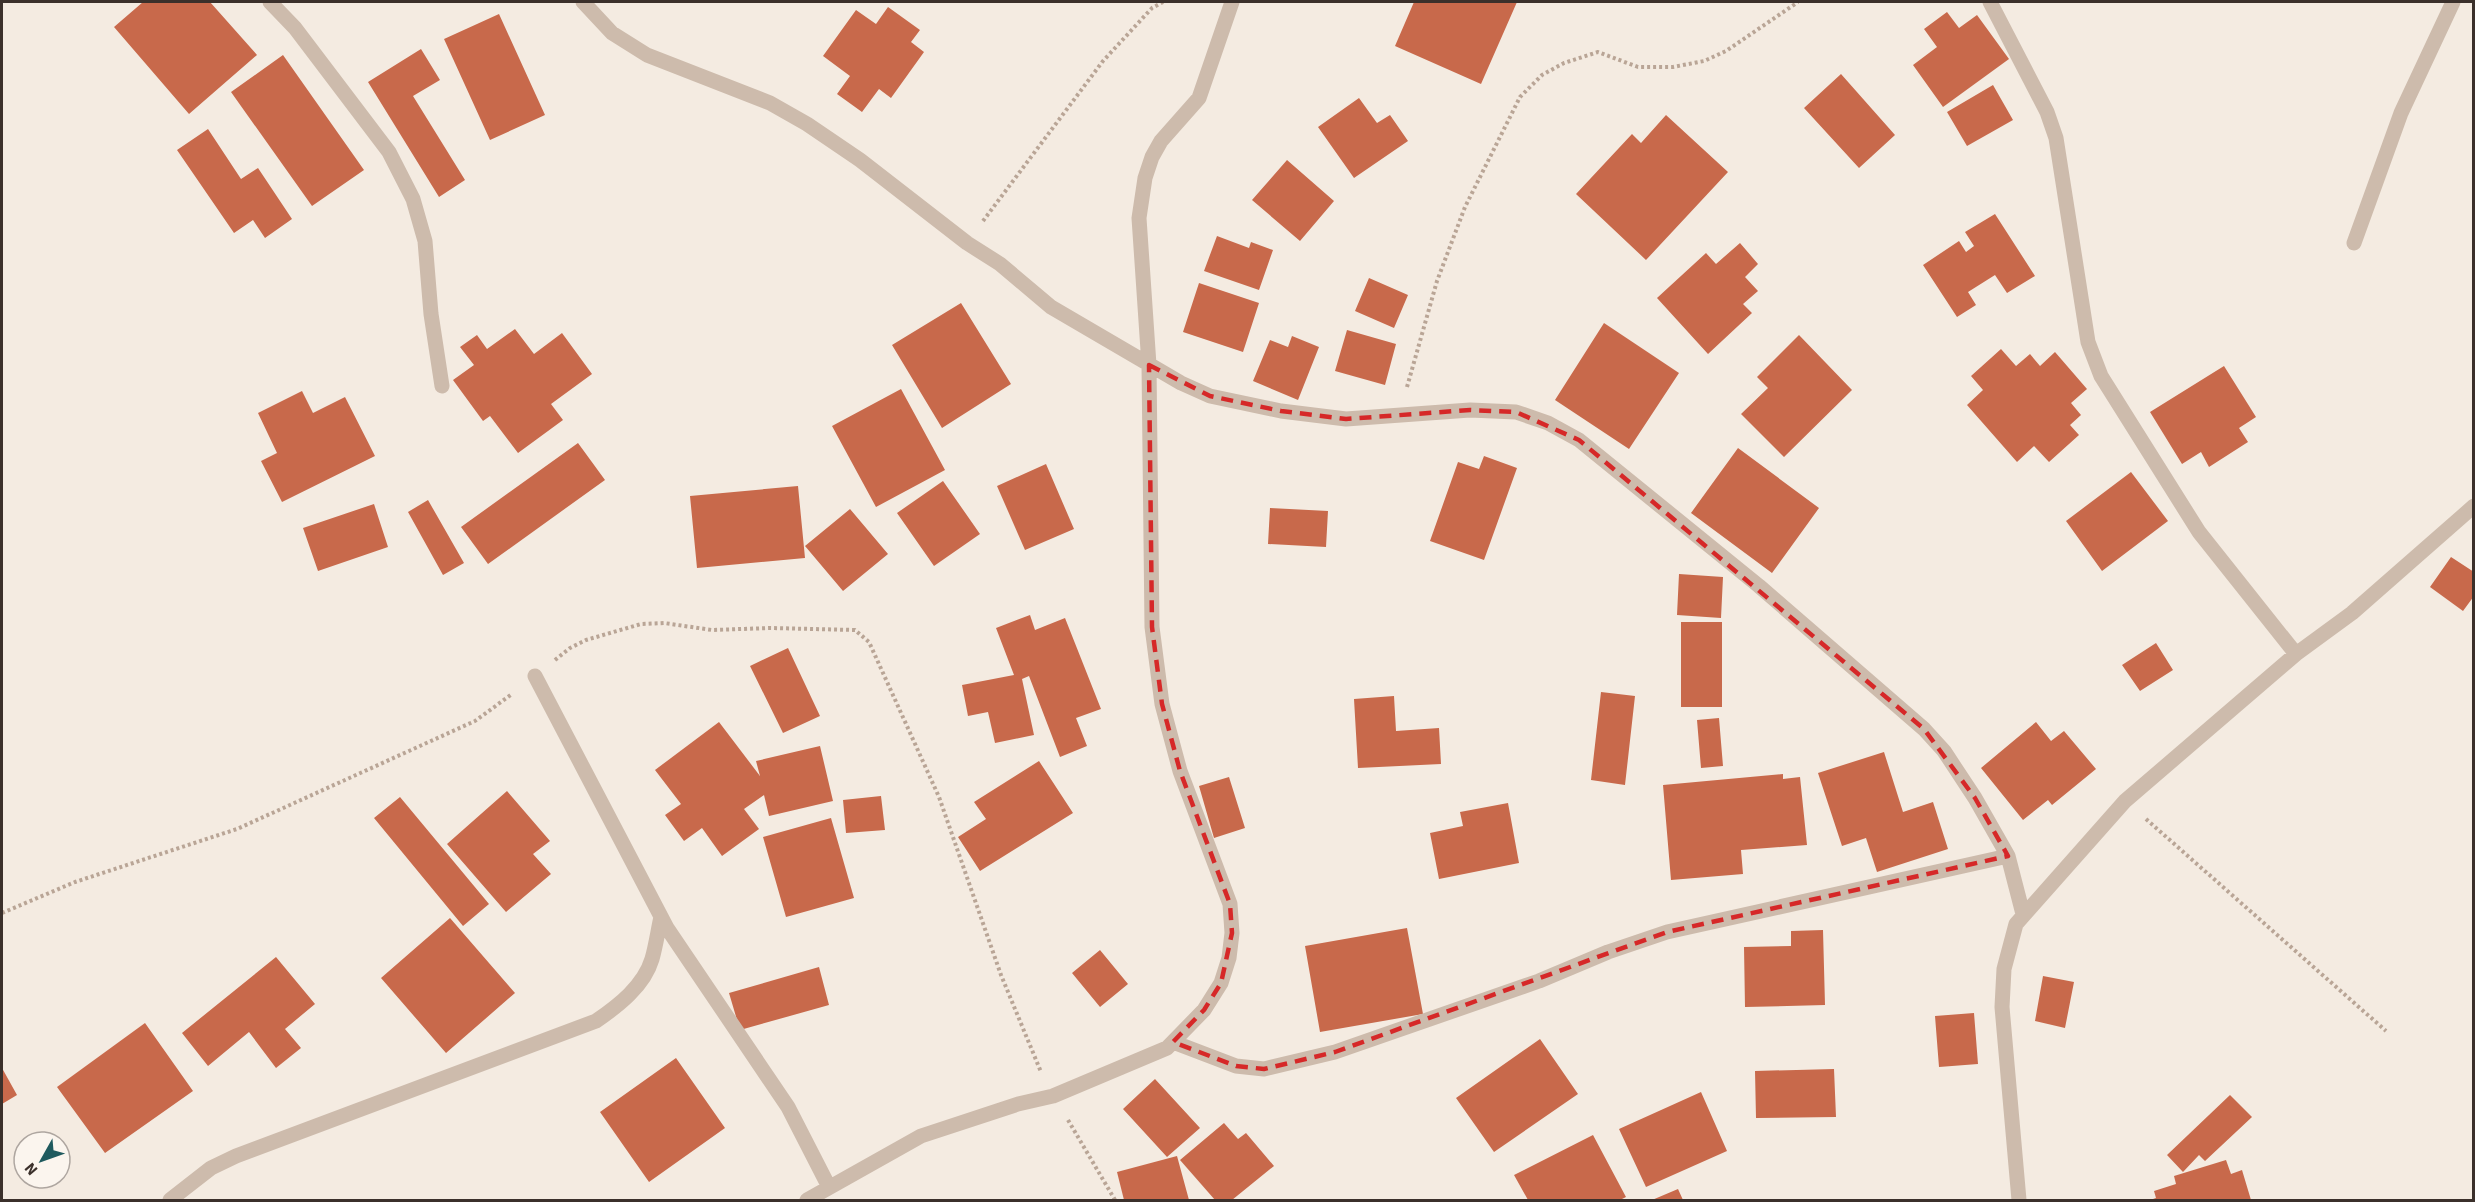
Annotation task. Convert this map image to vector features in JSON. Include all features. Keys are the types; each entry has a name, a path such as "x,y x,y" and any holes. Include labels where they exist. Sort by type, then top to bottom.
{"street":[{"path":"270,2 295,28 389,152 412,199 425,241 431,314 442,386"},
{"path":"584,2 612,33 647,55 770,103 807,124 860,160 967,243 1000,264 1051,307 1181,383 1210,396 1281,411 1346,419 1470,410 1516,412 1548,423 1579,440 1751,579 1924,729 1944,752 1969,788 2008,856 2023,914"},
{"path":"807,1200 921,1136 1018,1104 1053,1096 1167,1048 1204,1010 1221,983 1229,958 1232,933 1230,904 1180,771 1162,704 1152,627 1149,365 1139,218 1145,178 1161,141 1198,98 1232,2"},
{"path":"1990,2 2047,112 2056,138 2088,342 2101,376 2199,532 2296,654"},
{"path":"2354,243 2401,113 2453,2"},
{"path":"2019,1200 2002,1007 2004,969 2016,924 2125,801 2296,654 2352,614 2474,506"},
{"path":"535,676 660,917 788,1107 829,1187"},
{"path":"1173,1042 1236,1066 1264,1070 1335,1052 1539,981 1608,952 1667,932 2008,856"},
{"path":"170,1200 211,1168 236,1156 596,1021 618,1006 652,961 660,917"}],"path":[{"path":"967,243 1103,61 1152,8 1163,2"},
{"path":"1399,414 1437,281 1465,207 1520,97 1542,75 1564,63 1598,52 1638,67 1673,67 1704,61 1726,51 1798,2"},
{"path":"2125,801 2386,1031"},
{"path":"1053,1096 1115,1200"}],"highlighted area":[{"path":"1149,365 1210,396 1281,411 1346,419 1470,410 1516,412 1579,440 1924,729 1975,798 2008,856 1667,932 1335,1052 1264,1069 1236,1066 1173,1042 1204,1010 1221,983 1232,933 1230,904 1180,771 1162,704 1152,627"}],"building":[{"path":"143,2 210,2 257,55 189,114 114,27"},
{"path":"1414,2 1517,2 1481,84 1395,46"},
{"path":"888,7 920,30 911,42 924,52 891,98 879,89 862,112 837,94 850,76 823,56 856,10 876,24"},
{"path":"1947,12 1959,28 1977,15 2009,59 1943,107 1913,65 1937,47 1924,29"},
{"path":"499,14 545,115 490,140 444,39"},
{"path":"421,49 440,80 413,96 465,180 439,197 368,82"},
{"path":"283,55 364,170 312,206 231,92"},
{"path":"1841,74 1895,135 1859,168 1804,108"},
{"path":"1993,85 2013,120 1967,146 1947,112"},
{"path":"1359,98 1377,123 1390,115 1408,141 1354,178 1318,127"},
{"path":"1666,115 1728,172 1646,260 1576,194 1632,134 1641,143"},
{"path":"208,129 241,179 258,168 292,219 265,238 253,220 234,233 177,150"},
{"path":"1287,160 1334,201 1300,241 1252,200"},
{"path":"1995,214 2035,276 2007,293 1995,275 1968,292 1976,305 1957,317 1923,265 1959,241 1966,252 1974,246 1965,232"},
{"path":"1217,236 1249,248 1251,242 1273,250 1259,290 1204,271"},
{"path":"1740,243 1758,264 1745,277 1758,291 1743,304 1752,313 1708,354 1657,298 1706,253 1716,264"},
{"path":"1369,278 1408,295 1394,328 1355,311"},
{"path":"1199,283 1259,303 1243,352 1183,332"},
{"path":"961,303 1011,384 942,428 892,345"},
{"path":"1604,323 1679,373 1629,449 1555,400"},
{"path":"515,329 534,354 562,333 592,374 551,404 563,420 518,453 490,416 483,421 453,380 474,365 460,347 477,335 487,349"},
{"path":"1347,330 1396,344 1385,385 1335,371"},
{"path":"1799,335 1852,390 1784,457 1741,414 1768,388 1757,377"},
{"path":"1292,336 1319,347 1298,400 1253,381 1270,340 1288,347"},
{"path":"2001,349 2016,366 2030,354 2040,366 2055,352 2087,389 2071,403 2081,415 2070,425 2079,435 2049,462 2034,446 2017,462 1967,405 1983,390 1971,376"},
{"path":"2224,366 2256,417 2239,428 2248,442 2209,467 2201,452 2182,464 2150,412"},
{"path":"901,389 945,470 876,507 832,426"},
{"path":"302,391 313,413 345,397 375,456 282,502 261,461 277,453 258,413"},
{"path":"578,443 605,480 488,564 461,527"},
{"path":"1738,448 1819,508 1772,573 1691,513"},
{"path":"1484,456 1517,468 1484,560 1430,541 1458,462 1479,469"},
{"path":"1046,464 1074,529 1025,550 997,486"},
{"path":"2131,472 2168,521 2102,571 2066,521"},
{"path":"943,481 980,534 934,566 897,513"},
{"path":"798,486 805,558 697,568 690,496"},
{"path":"428,500 464,563 443,575 408,512"},
{"path":"374,504 388,547 318,571 303,528"},
{"path":"1270,508 1328,511 1326,547 1268,544"},
{"path":"850,509 888,554 843,591 805,546"},
{"path":"2451,557 2474,572 2474,596 2463,611 2430,587"},
{"path":"1679,574 1723,577 1721,618 1677,615"},
{"path":"1030,615 1035,630 1065,618 1101,709 1076,718 1087,746 1060,757 1029,676 1022,679 1034,735 995,743 988,712 968,716 962,685 1014,675 996,628"},
{"path":"1681,622 1722,622 1722,707 1681,707"},
{"path":"2156,643 2173,670 2140,691 2122,665"},
{"path":"788,648 820,716 783,733 750,666"},
{"path":"1601,692 1635,696 1625,785 1591,780"},
{"path":"1394,696 1396,731 1439,728 1441,764 1358,768 1354,699"},
{"path":"1719,718 1723,766 1701,768 1697,720"},
{"path":"719,722 760,776 756,761 820,746 833,801 769,816 764,795 744,809 759,829 722,856 702,828 684,841 665,815 681,804 655,770"},
{"path":"2036,722 2051,741 2064,731 2096,769 2052,805 2048,800 2023,820 1981,768"},
{"path":"1884,752 1903,812 1933,802 1948,849 1877,872 1866,838 1842,846 1818,773"},
{"path":"1039,761 1073,813 980,871 958,837 986,819 974,802"},
{"path":"1783,774 1783,779 1800,777 1807,845 1741,850 1743,874 1671,880 1663,785"},
{"path":"1229,777 1245,828 1214,838 1199,786"},
{"path":"507,791 550,841 533,854 551,874 506,912 447,844"},
{"path":"881,796 885,830 846,833 843,800"},
{"path":"400,797 489,904 463,926 374,818"},
{"path":"1508,803 1519,863 1439,879 1430,833 1463,826 1460,812"},
{"path":"831,818 854,898 786,917 763,837"},
{"path":"450,918 515,993 446,1053 381,978"},
{"path":"1407,928 1423,1014 1320,1032 1305,946"},
{"path":"1823,930 1825,1005 1745,1007 1744,947 1791,946 1791,931"},
{"path":"1100,950 1128,984 1100,1007 1072,973"},
{"path":"276,957 315,1004 285,1029 301,1048 276,1068 249,1032 208,1066 182,1033"},
{"path":"819,967 829,1005 740,1030 729,993"},
{"path":"2043,976 2074,982 2065,1028 2035,1021"},
{"path":"1974,1013 1978,1064 1939,1067 1935,1016"},
{"path":"145,1023 193,1091 105,1153 57,1087"},
{"path":"1540,1039 1578,1094 1494,1152 1456,1098"},
{"path":"676,1058 725,1128 649,1182 600,1112"},
{"path":"2,1068 17,1095 2,1104"},
{"path":"1834,1069 1836,1117 1756,1118 1755,1071"},
{"path":"1155,1079 1200,1128 1167,1157 1123,1109"},
{"path":"1701,1092 1727,1151 1646,1187 1619,1129"},
{"path":"2230,1095 2252,1117 2205,1161 2199,1155 2183,1172 2167,1155"},
{"path":"1224,1123 1238,1139 1246,1133 1274,1166 1232,1200 1215,1200 1180,1160"},
{"path":"1593,1135 1626,1197 1620,1200 1528,1200 1514,1175"},
{"path":"1177,1156 1189,1200 1124,1200 1117,1172"},
{"path":"2226,1160 2231,1174 2242,1170 2251,1200 2150,1200 2156,1198 2154,1191 2176,1184 2174,1176"},
{"path":"1678,1189 1683,1200 1652,1200"}]}
